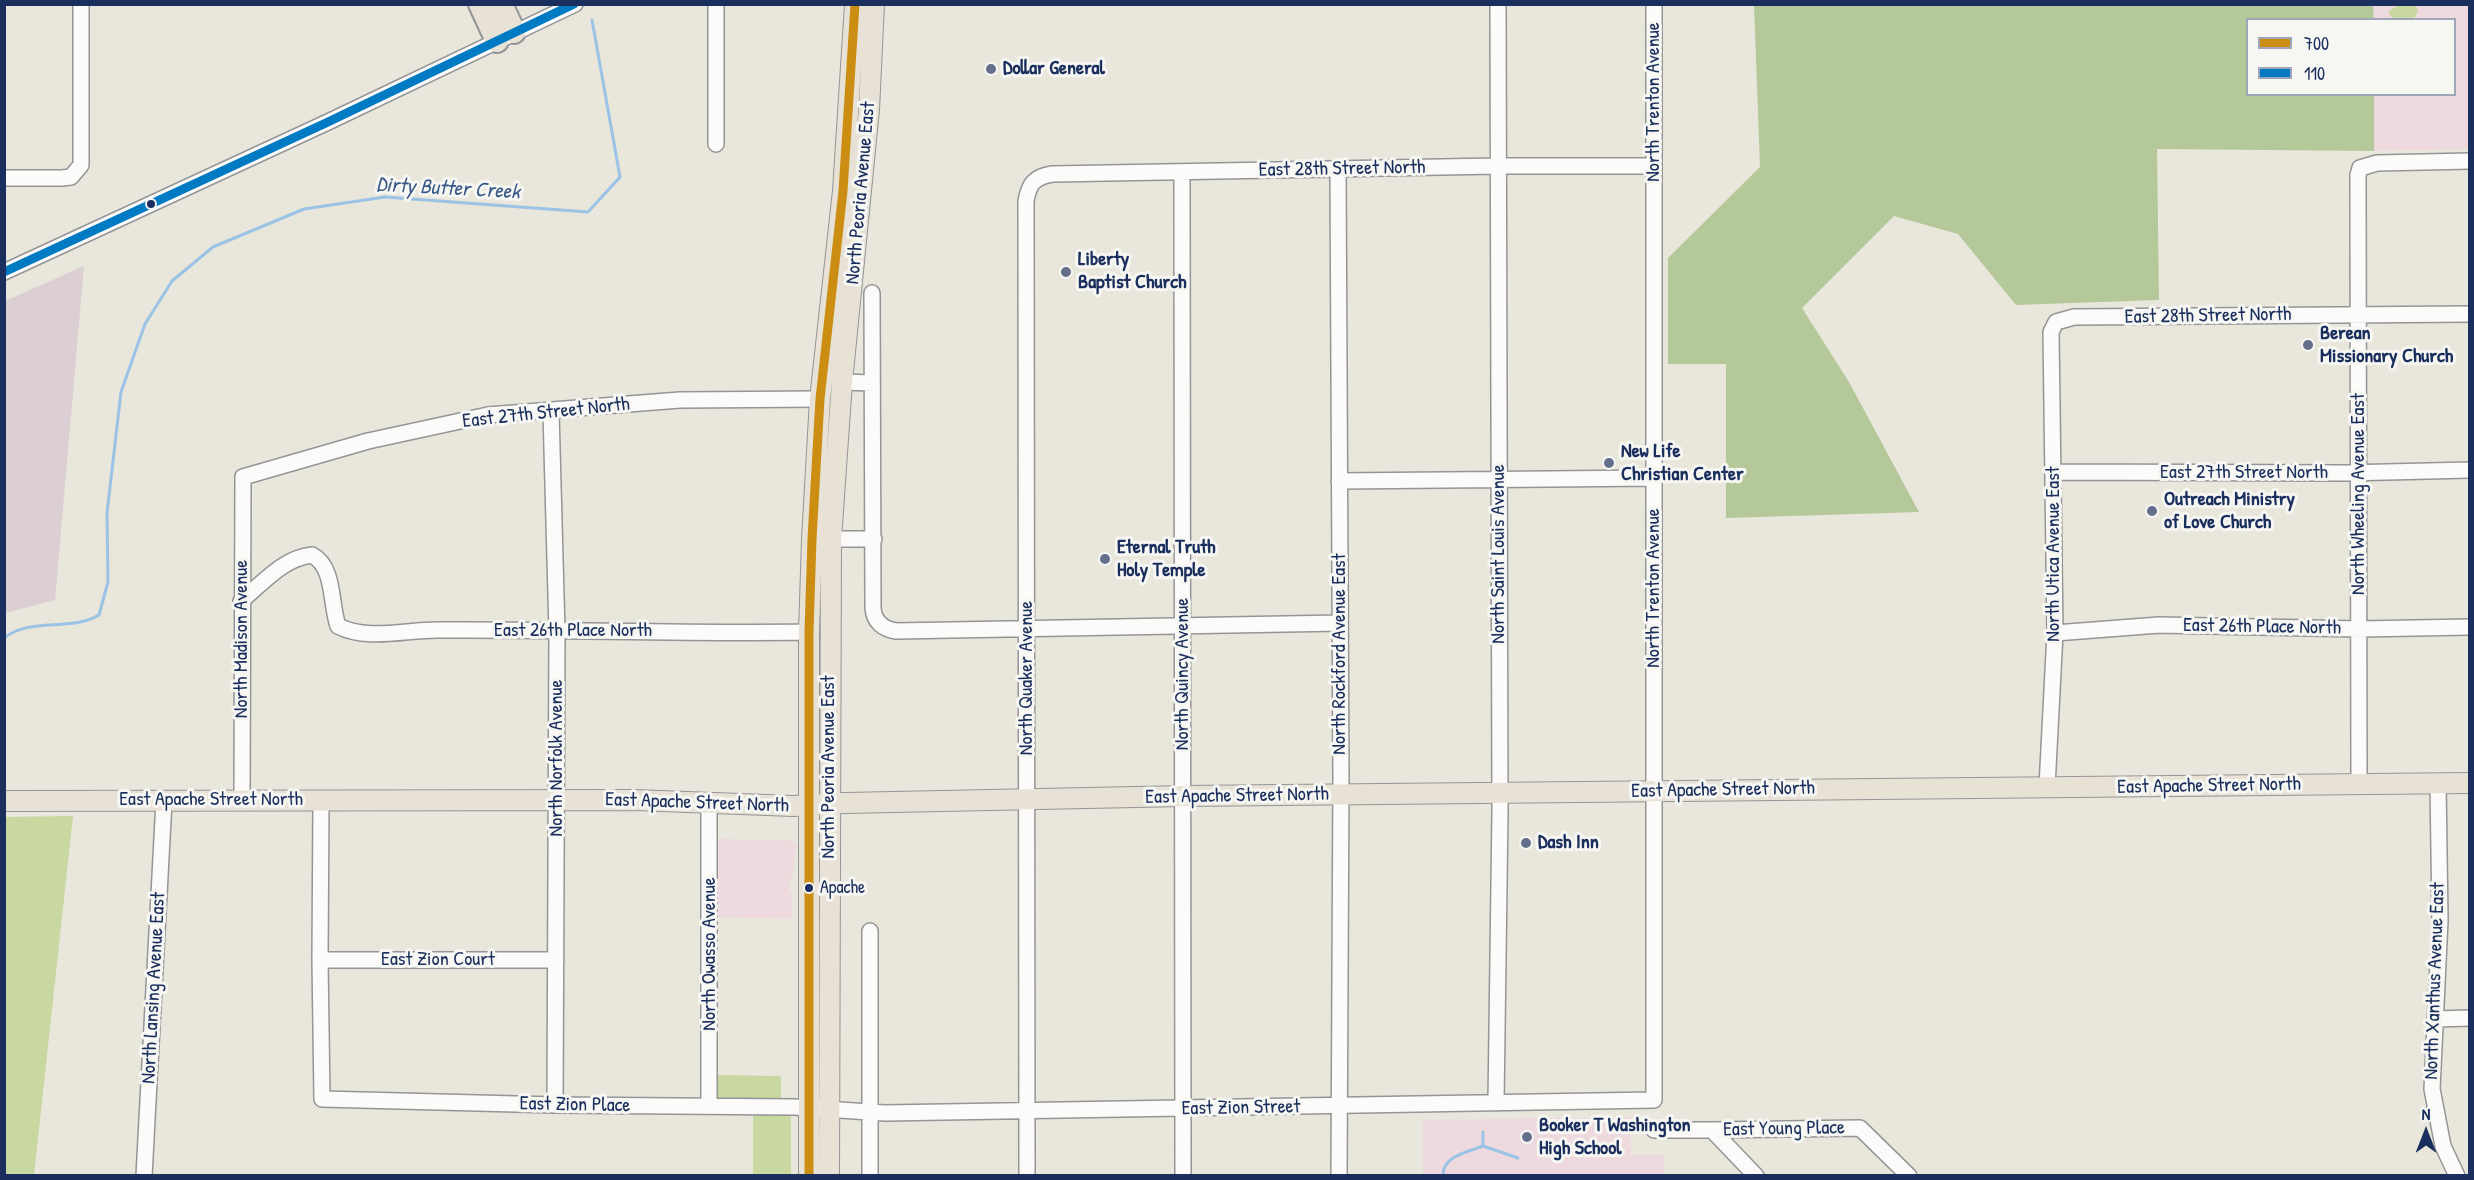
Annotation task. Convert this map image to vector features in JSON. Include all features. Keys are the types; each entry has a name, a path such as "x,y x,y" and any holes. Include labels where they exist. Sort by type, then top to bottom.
{"highway":[{"path":"480,4 506,36"},
{"path":"501,4 506,36"}],"main road":[{"name":"North Peoria Avenue East","path":"809,1176 809,1108 819,805 820,399 843,191 855,4"},
{"name":"North Peoria Avenue East","path":"829,1176 829,1109 819,805 809,632 842,382 868,132 874,4"},
{"name":"East Apache Street North","path":"4,801 556,800 709,802 770,806 1184,796 2469,783"}],"street":[{"path":"4,178 63,178 71,177 77,172 82,157 81,4"},
{"path":"4,272 328,122 575,4"},
{"path":"716,4 716,144"},
{"name":"North Saint Louis Avenue","path":"1496,1103 1500,793 1497,4"},
{"name":"North Trenton Avenue","path":"1654,4 1654,1100"},
{"name":"North Wheeling Avenue East","path":"2359,784 2357,192 2360,168 2377,163 2469,160"},
{"name":"East 28th Street North","path":"1032,181 1052,174 1496,166 1653,166"},
{"name":"North Rockford Avenue East","path":"1338,169 1339,1176"},
{"name":"North Quincy Avenue","path":"1182,172 1183,1176"},
{"name":"North Quaker Avenue","path":"1027,1176 1026,201 1032,181"},
{"name":"North Peoria Avenue East","path":"872,293 874,613 881,626 896,631 1028,630"},
{"name":"East 28th Street North","path":"2056,322 2074,316 2469,314"},
{"name":"North Utica Avenue East","path":"2047,787 2055,633 2051,332 2056,322"},
{"path":"842,382 872,383"},
{"name":"East 27th Street North","path":"243,477 368,441 488,415 551,412 680,400 820,399"},
{"name":"North Norfolk Avenue","path":"551,412 557,632 555,1105"},
{"name":"East 27th Street North","path":"2054,472 2469,470"},
{"name":"North Madison Avenue","path":"243,477 243,800"},
{"path":"1339,481 1653,478"},
{"path":"821,539 874,539"},
{"name":"East 26th Place North","path":"242,601 288,561 299,556 312,555 324,565 338,626 348,631 367,633 435,630 809,632"},
{"path":"1028,630 1340,623"},
{"name":"East 26th Place North","path":"2055,633 2159,625 2360,629 2469,627"},
{"name":"North Xanthus Avenue East","path":"2438,783 2440,920 2432,1089 2443,1146 2457,1176"},
{"path":"320,960 321,800"},
{"name":"North Lansing Avenue East","path":"144,1176 164,801"},
{"name":"North Owasso Avenue","path":"709,802 709,1106"},
{"path":"870,931 870,1176"},
{"name":"East Zion Court","path":"320,960 556,960"},
{"name":"East Zion Place","path":"320,960 322,1099 829,1109"},
{"path":"2435,1019 2469,1018"},
{"name":"East Zion Street","path":"829,1109 870,1112 1339,1107 1654,1100"},
{"name":"East Young Place","path":"1654,1130 1860,1128 1909,1176"},
{"path":"1712,1130 1756,1176"}],"shaded area":[{"path":"2373,5 2469,5 2469,149 2374,151 2374,96 2456,96 2456,18 2374,18"},
{"path":"84,266 55,600 5,613 5,301"},
{"path":"715,839 789,840 797,843 792,878 789,878 790,892 792,892 792,919 715,917"},
{"name":"Booker T Washington High School","path":"1631,1117 1631,1155 1664,1155 1664,1175 1423,1175 1423,1120"}],"green space":[{"path":"2400,4 2415,5 2418,11 2414,18 2392,18 2388,12"},
{"path":"1754,5 2373,5 2374,18 2246,18 2246,96 2374,96 2374,151 2157,149 2159,300 2016,305 1958,234 1894,216 1802,308 1849,382 1919,512 1726,518 1726,364 1668,364 1668,258 1760,167"},
{"path":"73,816 34,1175 5,1175 5,817"},
{"path":"714,1075 781,1076 781,1098 715,1098"},
{"path":"753,1110 791,1113 791,1175 753,1175"}],"waterway":[{"name":"Dirty Butter Creek","path":"4,638 26,628 76,623 99,615 108,582 107,513 121,392 145,324 172,281 213,247 304,209 385,197 588,212 620,177 592,20"},
{"path":"1443,1176 1444,1169 1451,1159 1483,1146 1483,1132"},
{"path":"1483,1146 1518,1158"}],"transit line":[{"name":"110","path":"4,272 328,122 574,4"},
{"name":"700","path":"809,1176 809,632 812,539 820,399 843,191 855,4"}],"place":[{"name":"Dollar General","path":"991,69"},
{"name":"Liberty Baptist Church","path":"1066,272"},
{"name":"Berean Missionary Church","path":"2308,345"},
{"name":"New Life Christian Center","path":"1609,463"},
{"name":"Outreach Ministry of Love Church","path":"2152,511"},
{"name":"Eternal Truth Holy Temple","path":"1105,559"},
{"name":"Dash Inn","path":"1526,843"},
{"name":"Apache","path":"809,888"},
{"name":"Booker T Washington High School","path":"1527,1137"}]}
